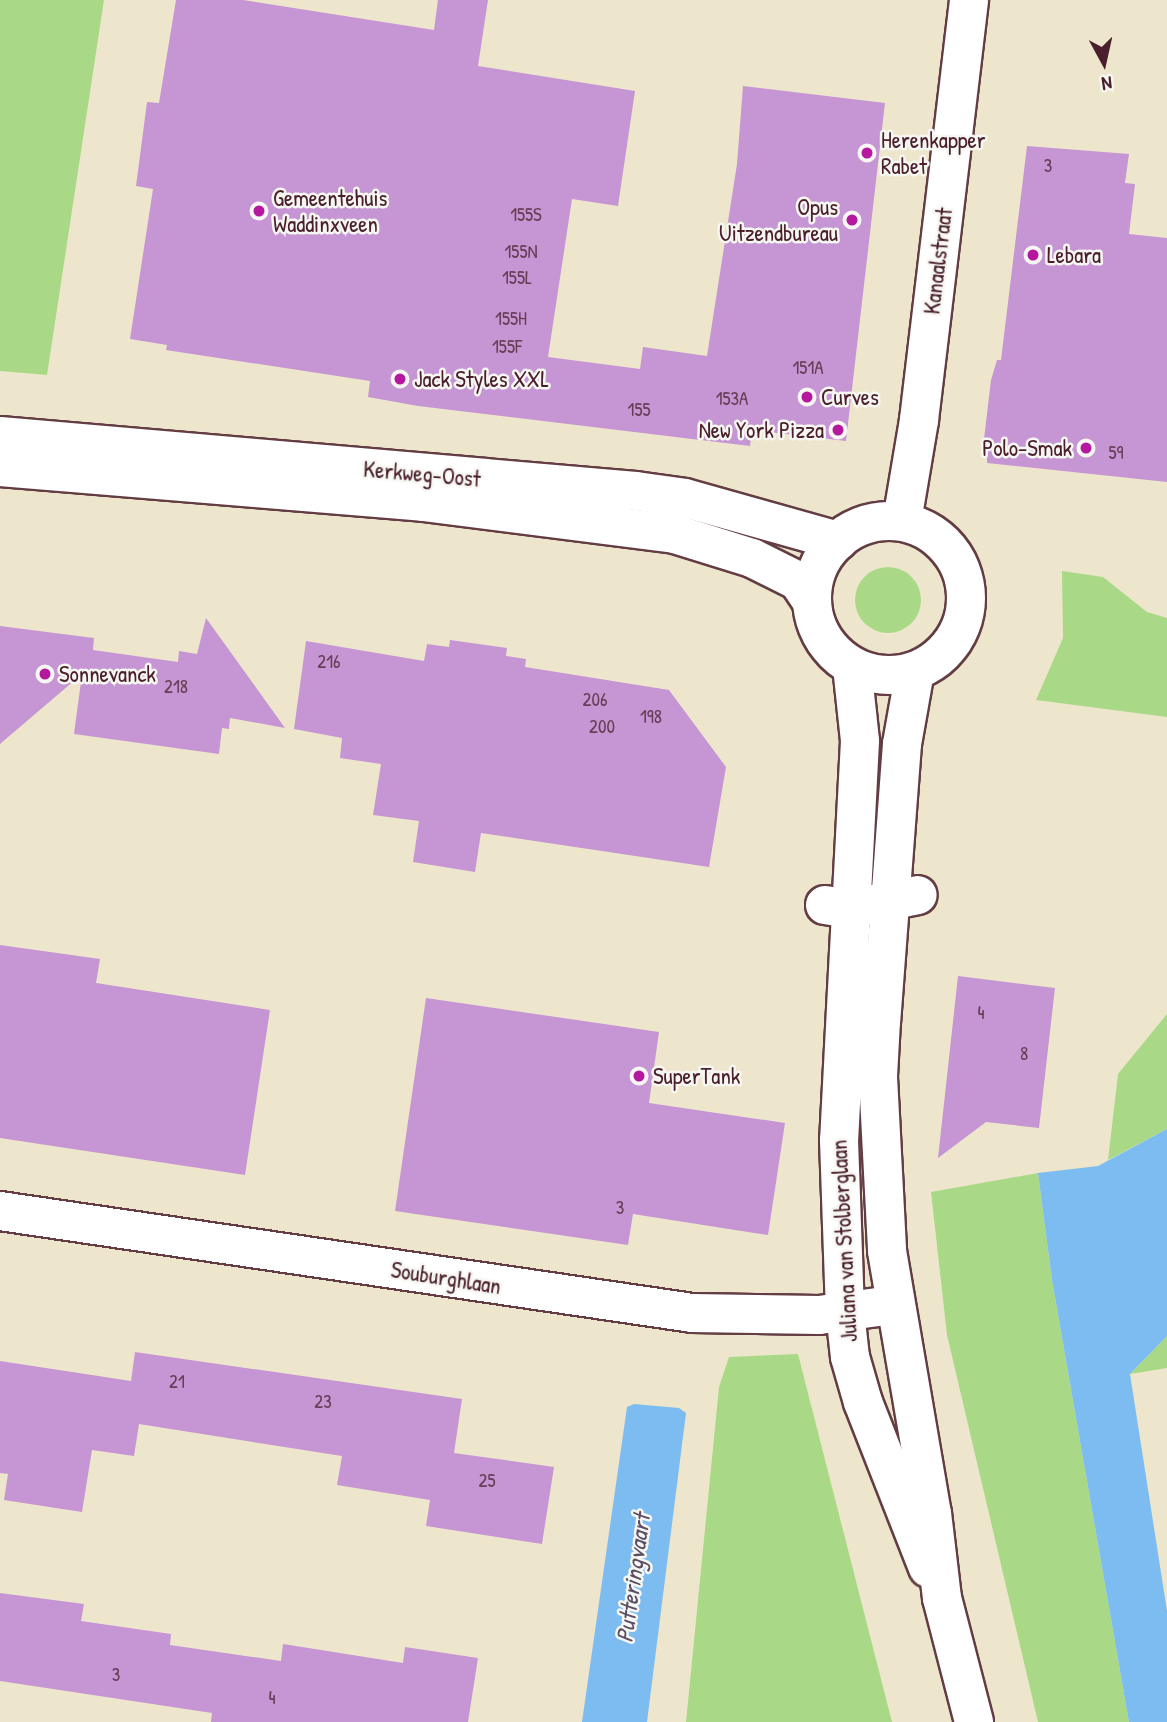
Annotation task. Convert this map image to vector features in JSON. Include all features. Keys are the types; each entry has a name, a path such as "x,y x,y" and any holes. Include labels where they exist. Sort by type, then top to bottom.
{"main road":[{"name":"Kanaalstraat","path":"902,521 919,420 969,0"},
{"name":"Kerkweg-Oost","path":"0,436 636,491 685,498 838,541"},
{"name":"Kerkweg-Oost","path":"0,467 423,502 676,534 752,558 798,581 811,600"},
{"path":"902,521 937,537 952,554 963,574 966,596 956,637 940,655 915,670 888,675 852,666 825,642 811,600 817,569 838,541 865,524 902,521"},
{"name":"Juliana van Stolberglaan","path":"852,666 860,741 837,907 838,1140 845,1312 850,1357 863,1402 906,1519 942,1598"},
{"name":"Juliana van Stolberglaan","path":"915,670 902,744 904,899 878,1077 893,1305 932,1513 942,1598 974,1722"},
{"path":"837,907 904,899"},
{"name":"Souburghlaan","path":"0,1211 692,1313 845,1312 893,1305"}],"green space":[{"path":"0,0 104,0 47,375 0,371"},
{"path":"888,567 911,577 921,600 911,623 888,633 865,623 855,600 865,577"},
{"path":"1062,571 1103,577 1147,612 1167,618 1167,717 1036,700 1063,638"},
{"path":"1167,1014 1167,1129 1108,1160 1118,1074"},
{"path":"1038,1173 1052,1280 1129,1722 1038,1722 947,1335 931,1192"},
{"path":"1167,1336 1167,1368 1130,1374"},
{"path":"798,1354 892,1722 686,1722 719,1387 729,1357"}],"water":[{"path":"1167,1129 1167,1336 1130,1374 1167,1611 1167,1722 1129,1722 1052,1280 1038,1173 1098,1166"},
{"name":"Putteringvaart","path":"634,1404 679,1408 686,1413 647,1722 582,1722 627,1407"}],"building":[{"path":"176,0 243,0 434,30 438,0 488,0 478,66 635,91 618,206 572,199 548,357 640,369 643,347 707,356 737,164 743,86 885,103 846,441 752,430 750,446 418,406 368,397 370,381 166,350 167,345 130,339 153,189 136,186 147,102 159,103"},
{"path":"1027,146 1129,154 1125,183 1135,184 1129,234 1167,238 1167,482 987,463 987,456 982,456 991,380 997,360 1001,360"},
{"path":"206,618 285,728 230,718 229,729 222,728 219,754 74,734 82,674 0,744 0,626 94,638 93,650 178,662 179,651 197,654"},
{"path":"450,640 507,648 506,656 526,659 525,667 669,690 726,767 709,867 481,833 475,872 413,862 419,821 373,815 381,764 340,758 342,738 294,729 306,641 424,661 427,644 449,647"},
{"path":"0,945 100,959 96,983 270,1010 245,1175 0,1138"},
{"path":"958,976 1055,988 1039,1128 986,1122 938,1158"},
{"path":"426,998 659,1032 649,1103 785,1123 768,1235 633,1214 628,1245 395,1211"},
{"path":"135,1352 462,1399 454,1453 554,1467 542,1544 426,1526 430,1500 337,1485 342,1456 139,1424 134,1456 92,1450 82,1512 4,1500 8,1474 0,1473 0,1361 131,1381"},
{"path":"0,1593 84,1604 81,1621 171,1634 170,1645 281,1661 283,1644 403,1663 405,1647 478,1658 468,1722 211,1722 212,1713 0,1681"}],"place":[{"name":"Herenkapper Rabet","path":"867,153"},
{"name":"Gemeentehuis Waddinxveen","path":"259,211"},
{"name":"Opus Uitzendbureau","path":"852,220"},
{"name":"Lebara","path":"1033,255"},
{"name":"Jack Styles XXL","path":"400,379"},
{"name":"Curves","path":"807,397"},
{"name":"New York Pizza","path":"838,430"},
{"name":"Polo-Smak","path":"1086,448"},
{"name":"Sonnevanck","path":"45,674"},
{"name":"SuperTank","path":"639,1076"}]}
